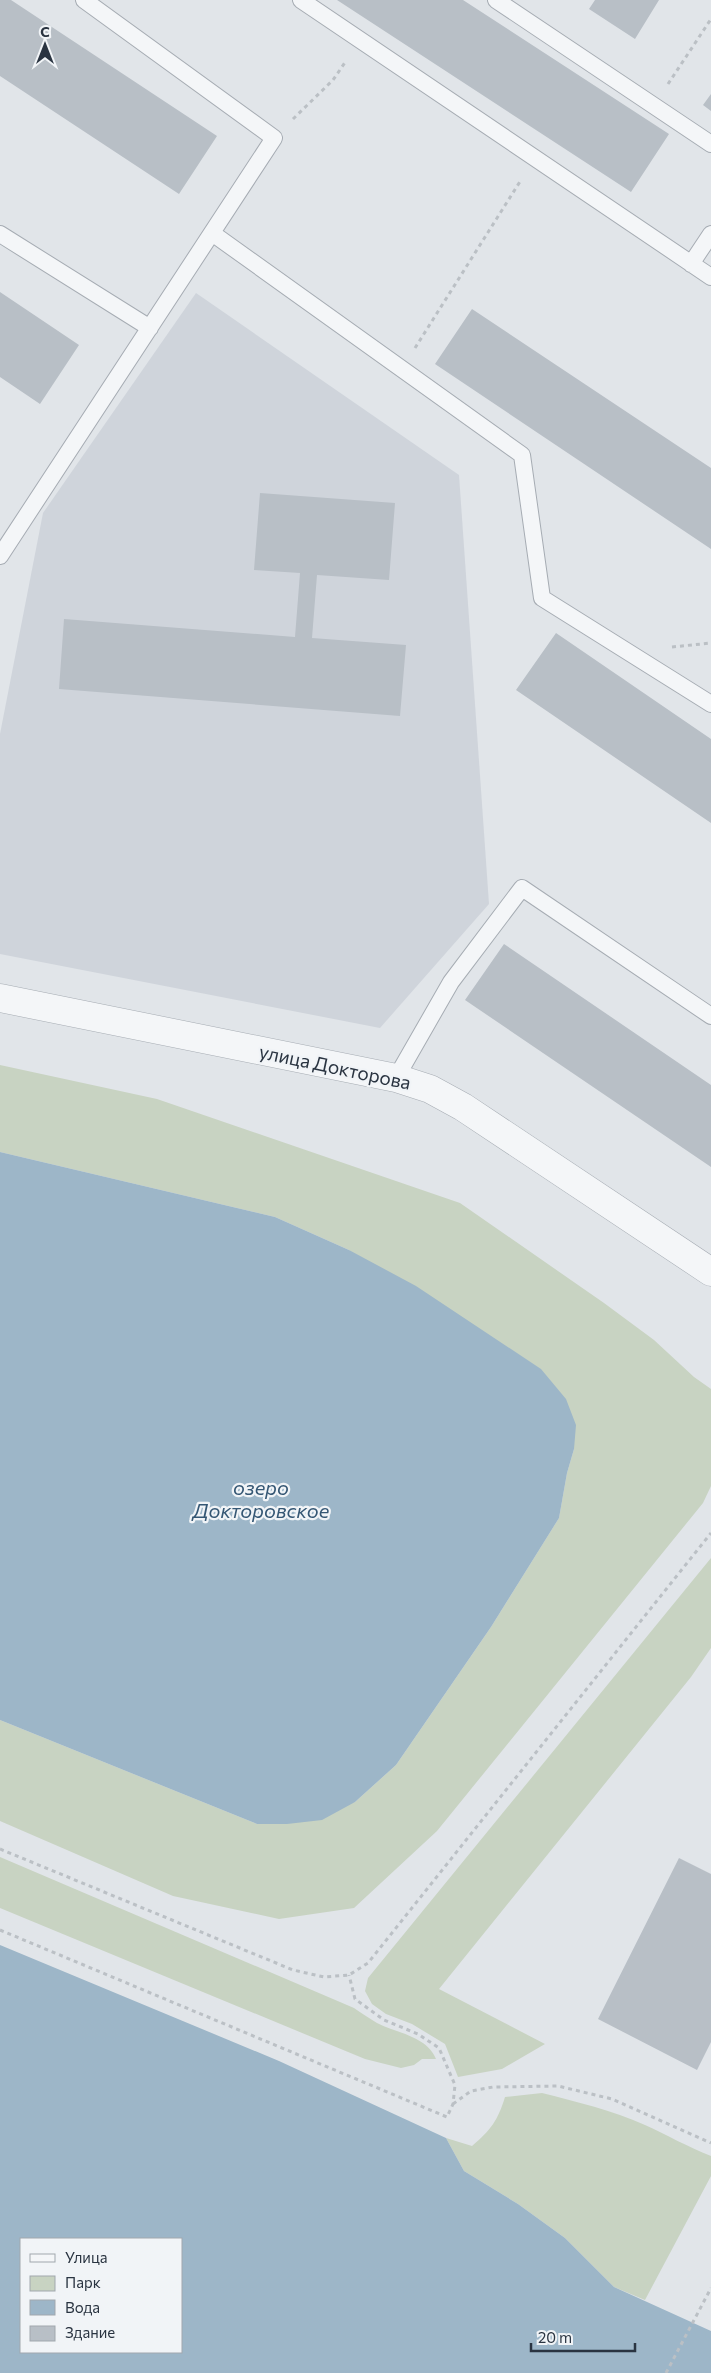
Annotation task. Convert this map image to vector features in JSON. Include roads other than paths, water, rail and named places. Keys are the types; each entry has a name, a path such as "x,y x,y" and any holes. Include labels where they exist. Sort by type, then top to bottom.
{"street":[{"name":"улица Докторова","path":"0,998 396,1078 430,1089 463,1107 711,1272"}],"lane":[{"path":"2,547 150,328 274,138 84,0"},
{"path":"301,0 711,277"},
{"path":"496,0 711,144"},
{"path":"212,233 522,454 542,598 711,704"},
{"path":"0,234 150,328"},
{"path":"691,264 711,234"},
{"path":"396,1078 451,982 522,888 711,1016"}],"water":[{"name":"озеро Докторовское","path":"0,1152 275,1217 349,1250 416,1286 541,1369 566,1399 576,1425 574,1449 567,1473 559,1518 491,1627 396,1765 355,1802 322,1820 287,1824 257,1824 0,1720"},
{"path":"0,1945 279,2061 446,2138 464,2171 518,2204 565,2238 614,2287 711,2331 711,2373 0,2373"}]}
